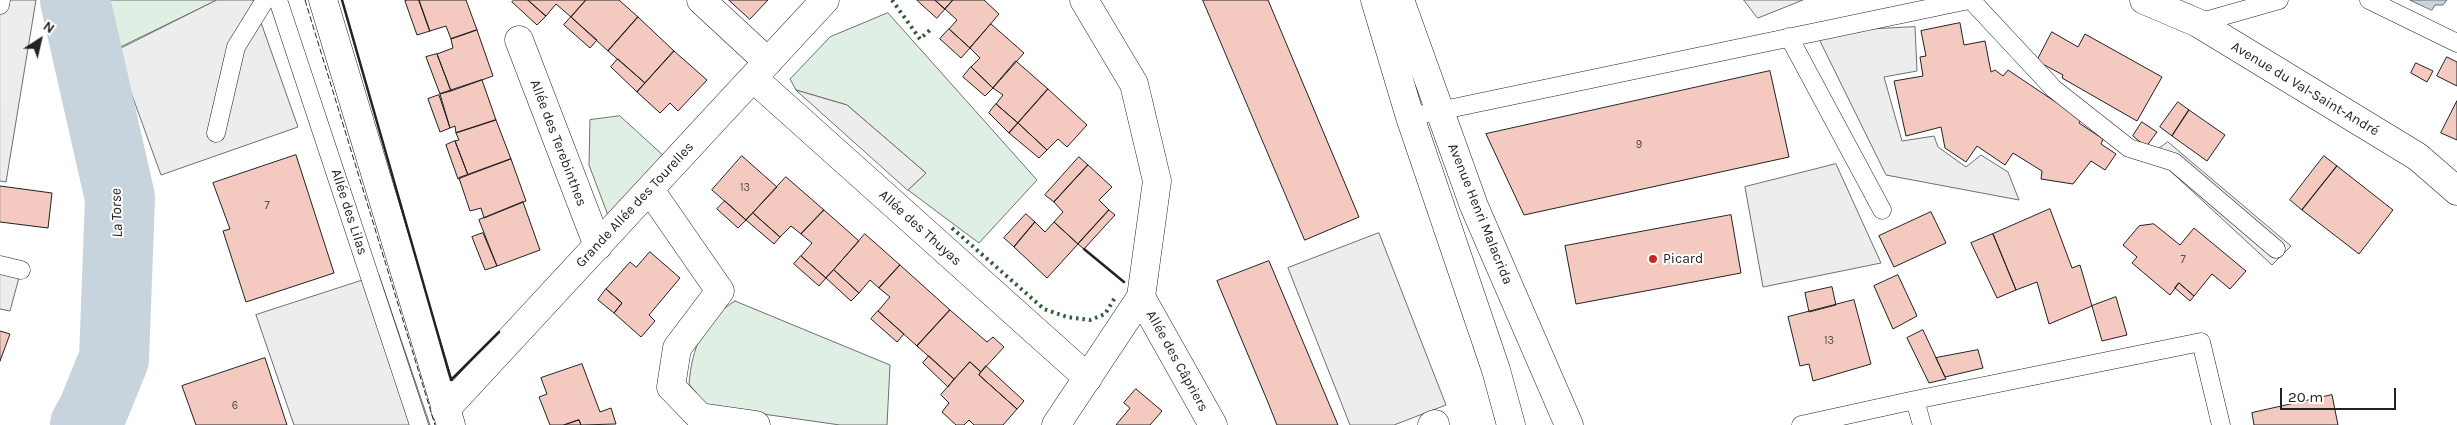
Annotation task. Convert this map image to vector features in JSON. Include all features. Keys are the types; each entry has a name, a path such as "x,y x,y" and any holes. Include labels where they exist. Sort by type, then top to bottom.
{"street":[{"path":"323,0 448,418"},
{"name":"Allée des Thuyas","path":"701,0 761,70 1088,378"},
{"name":"Grande Allée des Tourelles","path":"448,418 598,246 826,0"},
{"path":"1056,425 1141,297 1157,181 1134,84 1084,0"},
{"path":"1375,0 1410,117 1496,370 1511,425"},
{"name":"Avenue Henri Malacrida","path":"1400,0 1438,111 1474,206 1569,425"},
{"name":"Avenue du Val-Saint-André","path":"2144,0 2198,23 2418,157 2457,191"},
{"name":"Allée des Terebinthes","path":"519,40 598,246"},
{"path":"650,190 720,292 678,348 671,387 700,417 756,425"},
{"name":"Allée des Câpriers","path":"1141,297 1213,425"}],"lane":[{"path":"0,5 1,0"},
{"path":"216,133 236,47 265,0"},
{"name":"Allée des Lilas","path":"278,0 419,425"},
{"path":"1410,117 1970,0 2054,89 2129,148 2174,162 2276,248"},
{"path":"2198,23 2279,0"},
{"path":"2369,0 2457,43"},
{"path":"1789,37 1882,210"},
{"path":"0,265 21,270"},
{"path":"1802,425 2201,342 2221,425"},
{"path":"1915,400 1922,425"}],"green space":[{"path":"92,0 217,0 104,55"},
{"path":"888,13 1037,180 979,243 908,190 926,173 847,105 796,90 790,79 830,37"},
{"path":"620,116 666,158 609,218 589,165 590,120"},
{"path":"735,301 890,365 887,425 840,425 707,406 689,384 693,358 696,347 707,326"}],"shaded area":[{"path":"0,0 36,0 6,182 0,181"},
{"path":"217,0 253,0 298,127 161,175 116,51"},
{"path":"1744,0 1803,0 1758,18"},
{"path":"2410,0 2447,0 2443,5 2435,5 2432,10"},
{"path":"1915,27 1917,71 1884,77 1902,141 1934,136 1938,147 1966,167 1981,155 2008,172 2019,200 1886,175 1819,39 1870,29"},
{"path":"796,90 847,105 926,173 908,190"},
{"path":"2168,142 2291,246 2272,265 2152,154"},
{"path":"1836,164 1881,263 1763,287 1745,187"},
{"path":"1379,233 1446,405 1394,425 1350,425 1288,268"},
{"path":"0,265 21,270 10,311 0,309"},
{"path":"379,275 430,425 294,425 256,315"}],"building":[{"path":"419,0 430,31 417,35 405,1"},
{"path":"419,0 466,0 477,30 451,39 446,26 430,31"},
{"path":"514,0 528,0 546,16 537,25 512,2"},
{"path":"528,0 586,0 571,17 556,4 546,16"},
{"path":"586,0 619,0 638,17 608,51 571,17"},
{"path":"729,0 768,0 750,19"},
{"path":"917,0 935,0 945,9 937,18"},
{"path":"935,0 953,0 945,9"},
{"path":"953,0 984,0 999,14 970,48 949,29 957,20 945,9"},
{"path":"1203,0 1268,0 1359,217 1305,240"},
{"path":"571,17 597,40 590,48 564,25"},
{"path":"638,17 674,51 645,83 608,51"},
{"path":"1960,23 1964,45 1985,41 1991,72 1995,70 2003,76 2008,70 2081,119 2079,123 2103,139 2101,144 2116,154 2105,170 2091,161 2073,184 2041,179 2042,171 2013,153 2005,165 1977,146 1966,162 1945,148 1941,127 1906,136 1894,81 1923,76 1920,57 1926,56 1921,31"},
{"path":"991,24 1024,53 993,88 971,67 980,58 970,48"},
{"path":"949,29 970,48 961,58 940,39"},
{"path":"477,30 493,76 451,91 437,54 453,48 451,39"},
{"path":"2052,32 2078,47 2085,34 2162,77 2137,121 2062,78 2063,75 2037,61"},
{"path":"674,51 707,80 678,111 670,103 660,113 637,92"},
{"path":"437,54 451,91 440,94 426,57"},
{"path":"2447,57 2457,62 2457,86 2437,76"},
{"path":"618,59 645,83 637,92 611,67"},
{"path":"1016,61 1048,89 1018,123 996,104 1003,95 993,88"},
{"path":"2416,63 2433,71 2427,82 2411,73"},
{"path":"971,67 993,88 985,96 963,77"},
{"path":"1770,71 1789,157 1524,215 1486,134"},
{"path":"482,80 496,120 456,133 455,126 450,128 440,94"},
{"path":"1048,89 1087,125 1067,147 1058,139 1047,150 1018,123"},
{"path":"439,95 450,128 440,132 428,99"},
{"path":"2457,101 2457,140 2441,133"},
{"path":"2178,102 2189,110 2172,136 2160,127"},
{"path":"996,104 1018,123 1009,133 989,113"},
{"path":"2189,110 2225,135 2207,161 2172,136"},
{"path":"496,120 511,159 468,175 455,141 459,140 456,133"},
{"path":"2142,122 2157,132 2146,147 2133,136"},
{"path":"1018,123 1047,150 1039,158 1009,133"},
{"path":"455,141 468,175 458,179 446,145"},
{"path":"296,155 334,273 246,302 223,231 230,229 213,183"},
{"path":"742,156 777,187 746,220 712,190"},
{"path":"2324,156 2337,166 2302,210 2290,200"},
{"path":"1079,157 1088,165 1054,202 1045,195"},
{"path":"511,159 526,201 484,218 481,208 470,211 459,178"},
{"path":"1088,165 1112,187 1099,200 1109,210 1078,244 1054,222 1063,212 1054,202"},
{"path":"2337,166 2393,210 2359,254 2302,210"},
{"path":"786,177 824,210 801,234 791,226 780,237 753,213"},
{"path":"0,186 52,193 48,228 0,222"},
{"path":"725,201 746,220 738,228 717,209"},
{"path":"523,202 540,250 497,266 479,220"},
{"path":"2050,209 2072,268 2080,265 2092,306 2049,324 2037,282 2016,290 1993,234"},
{"path":"824,210 859,241 826,278 801,256 812,243 801,234"},
{"path":"1109,210 1115,215 1084,249 1078,244"},
{"path":"1931,212 1946,243 1894,267 1879,236"},
{"path":"753,213 780,237 774,244 746,220"},
{"path":"1026,214 1035,222 1014,247 1004,238"},
{"name":"Picard","path":"1731,215 1741,273 1576,304 1565,246"},
{"path":"1035,222 1045,232 1054,222 1078,244 1047,278 1014,247"},
{"path":"2154,224 2180,245 2194,228 2246,271 2230,289 2212,274 2194,296 2179,283 2170,295 2132,263 2137,257 2123,245 2139,226"},
{"path":"483,233 497,266 485,270 472,237"},
{"path":"865,234 900,265 879,288 870,280 859,293 834,270"},
{"path":"1993,234 2016,290 1997,298 1971,243"},
{"path":"650,252 680,278 649,315 655,321 641,337 614,313 622,303 606,289 630,262 636,267"},
{"path":"801,256 826,278 819,286 794,264"},
{"path":"1269,261 1338,425 1277,425 1217,281"},
{"path":"900,265 950,310 917,346 878,311 890,297 879,288"},
{"path":"834,270 859,293 851,301 826,278"},
{"path":"1898,275 1917,316 1893,329 1874,286"},
{"path":"2179,283 2194,296 2190,301 2175,288"},
{"path":"1832,287 1836,305 1809,312 1805,293"},
{"path":"606,289 622,303 614,313 598,300"},
{"path":"2116,297 2127,335 2102,341 2092,306"},
{"path":"1854,300 1871,364 1813,381 1809,364 1800,366 1788,317"},
{"path":"950,310 987,342 993,337 1004,347 981,372 970,362 954,379 917,346"},
{"path":"878,311 904,334 897,342 871,319"},
{"path":"1923,330 1946,379 1929,383 1907,338"},
{"path":"0,331 10,334 0,361"},
{"path":"1978,350 1983,368 1945,377 1936,358"},
{"path":"929,356 954,379 948,387 923,363"},
{"path":"265,358 287,425 196,425 182,386"},
{"path":"970,362 981,372 979,375 1017,409 1003,425 974,425 969,420 964,425 956,425 942,412 949,403 941,395"},
{"path":"582,364 600,412 611,408 616,424 581,425 579,420 564,425 550,425 539,397 547,394 541,378"},
{"path":"986,366 1024,401 1017,409 979,375"},
{"path":"1136,389 1162,411 1150,425 1116,425 1130,408 1124,403"},
{"path":"2332,395 2338,425 2254,425 2252,413"},
{"path":"579,420 581,425 564,425"}],"waterway":[{"name":"La Torse","path":"75,0 120,198 114,359 92,413 85,425"}],"hedge":[{"path":"892,0 920,39 931,29"},
{"path":"952,228 1044,309 1067,317 1090,320 1105,314 1116,296"}],"fence":[{"path":"305,0 435,425"}],"wall":[{"path":"342,0 451,380 499,332"},
{"path":"1084,249 1124,282"}],"place":[{"name":"Picard","path":"1653,259"}]}
